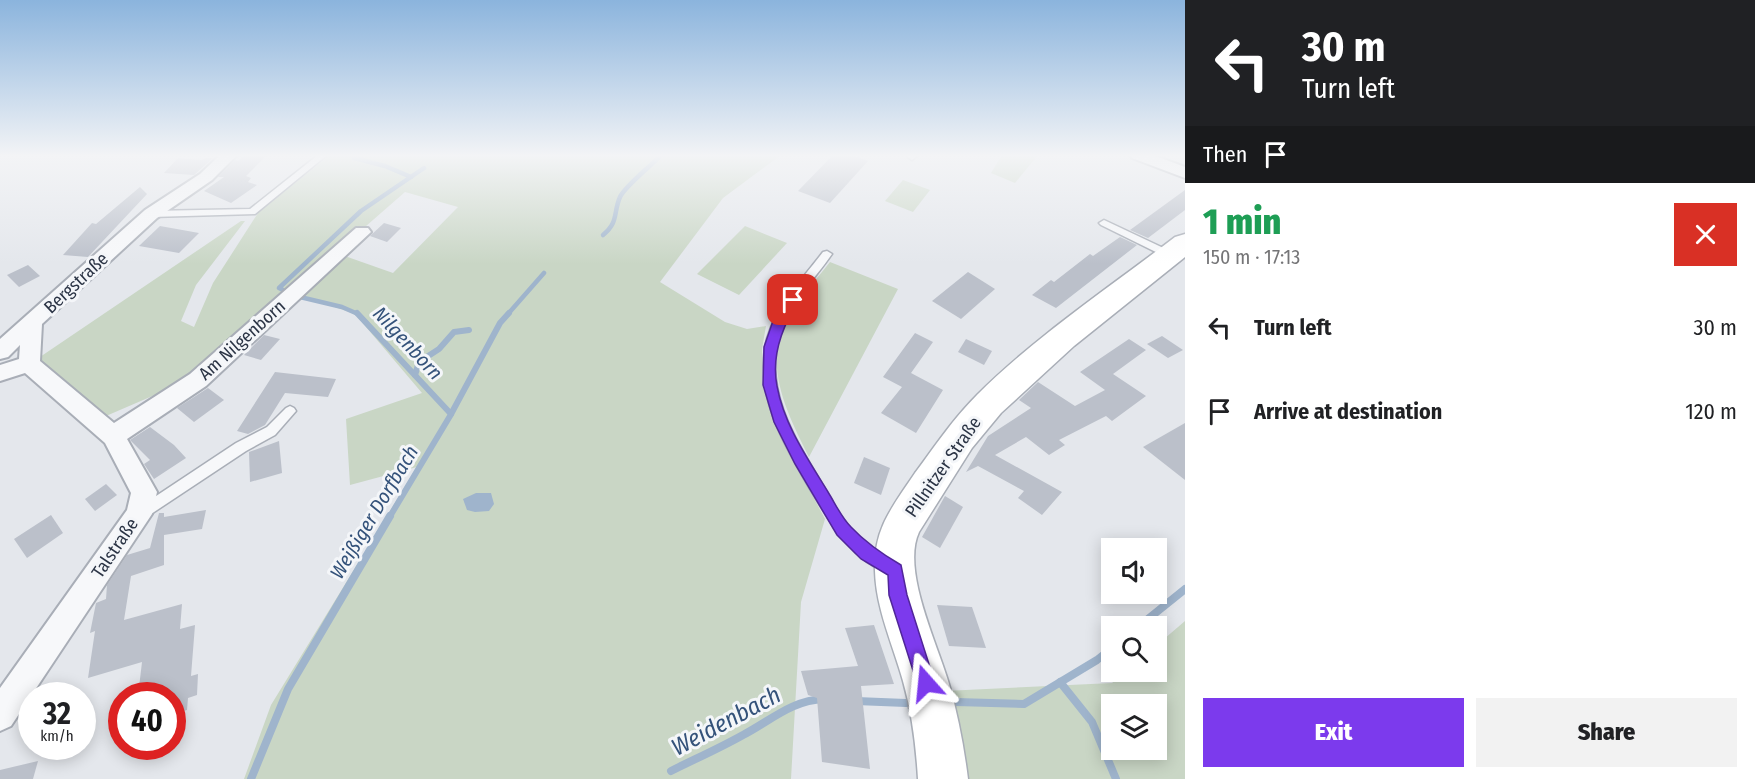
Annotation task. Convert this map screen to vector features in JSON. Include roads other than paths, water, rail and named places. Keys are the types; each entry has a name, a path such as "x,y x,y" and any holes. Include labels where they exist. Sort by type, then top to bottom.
{"street":[{"name":"Bergstraße","path":"0,351 151,214 185,191"},
{"name":"Am Nilgenborn","path":"113,436 198,380 362,232"},
{"name":"Pillnitzer Straße","path":"943,779 939,739 926,683 898,595 896,538 905,520 960,438 989,404 1063,338 1177,249"},
{"path":"0,373 28,364 32,324"},
{"name":"Talstraße","path":"0,715 139,514 144,492 113,436 28,364"}],"lane":[{"path":"151,214 252,212 277,191"},
{"path":"1104,223 1177,249"},
{"path":"827,254 782,315 771,347 770,385 786,431 842,530 867,554 896,570"},
{"path":"139,514 241,447 271,431 290,411"}],"water":[{"path":"476,493 491,493 494,504 489,511 467,510 463,499"}],"waterway":[{"name":"Nilgenborn","path":"283,290 279,288 361,211 390,191"},
{"name":"Weißiger Dorfbach","path":"603,235 614,221 624,191"},
{"name":"Weißiger Dorfbach","path":"508,314 544,273"},
{"name":"Nilgenborn","path":"300,297 342,307 358,314"},
{"name":"Weißiger Dorfbach","path":"389,518 450,416 500,323 509,313"},
{"name":"Nilgenborn","path":"358,314 451,414"},
{"path":"415,375 419,362 439,349 454,332 469,330"},
{"name":"Weißiger Dorfbach","path":"251,779 288,689 390,516"},
{"name":"Weidenbach","path":"1152,616 1185,589"},
{"name":"Weidenbach","path":"1060,682 1101,657"},
{"name":"Weidenbach","path":"956,702 1024,704 1060,682"},
{"path":"1060,682 1092,722 1116,779"},
{"name":"Weidenbach","path":"671,771 734,740 791,707 812,700 824,699"},
{"name":"Weidenbach","path":"856,701 906,703"}]}
